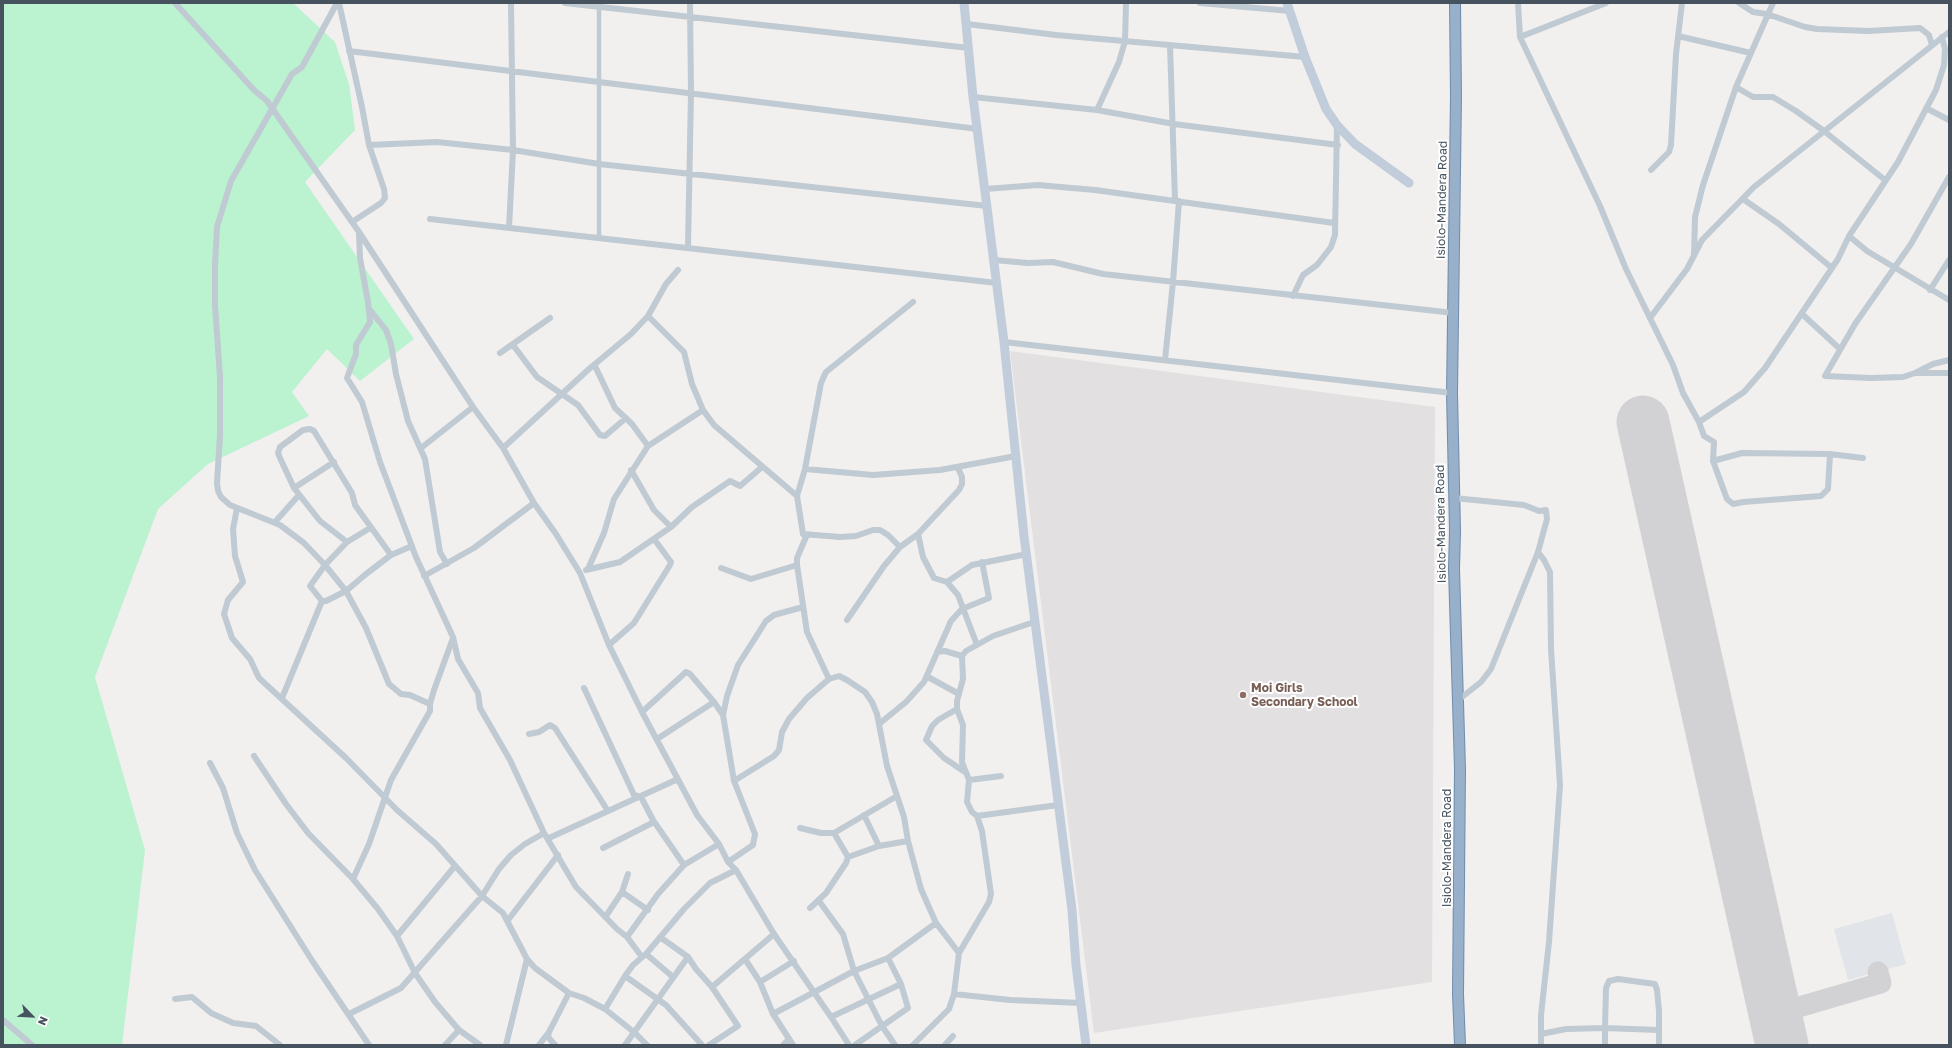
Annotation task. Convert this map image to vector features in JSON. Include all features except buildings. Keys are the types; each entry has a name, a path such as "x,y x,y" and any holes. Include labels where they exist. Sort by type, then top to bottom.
{"highway":[{"name":"Isiolo-Mandera Road","path":"1455,3 1454,313 1452,393 1454,569 1460,769 1458,994 1460,1045"}],"main road":[{"path":"964,3 968,24 968,48 973,97 1004,342 1034,622 1071,903 1086,1045"},
{"path":"1289,7 1305,58 1326,109 1337,125 1355,144 1409,183"}],"street":[{"path":"175,3 272,108 359,232 473,407 503,448 534,503 556,534 580,574 609,645 642,712 697,815 719,844 728,862 736,870 774,934 832,1017 848,1045"},
{"path":"338,3 302,67 292,74 231,181 218,228 215,264 215,304 220,377 218,491 221,497 230,505 275,522 304,543 325,565 346,591 366,628 389,684 401,694 410,695 430,704"},
{"path":"338,3 369,145 384,185 385,198 376,207 352,222"},
{"path":"509,228 513,150 510,71 511,3"},
{"path":"565,3 599,5 690,17 968,48"},
{"path":"688,248 691,93 690,3"},
{"path":"1098,110 1119,62 1124,41 1126,3"},
{"path":"1200,3 1289,7"},
{"path":"1518,3 1520,37 1545,88 1579,166 1600,206 1626,269 1673,365 1683,393 1699,422 1704,436 1714,442 1713,461 1727,499 1733,504 1821,496 1828,489 1830,454"},
{"path":"1520,37 1606,3"},
{"path":"1651,170 1669,152 1671,145 1678,36 1682,3"},
{"path":"1739,3 1753,12 1766,14 1805,27 1817,29 1869,31 1920,28 1929,35 1932,45"},
{"path":"1694,257 1693,232 1698,202 1736,87 1772,3"},
{"path":"599,5 599,238"},
{"path":"968,24 1170,46 1305,58"},
{"path":"1650,318 1694,257 1702,240 1754,187 1949,32"},
{"path":"1678,36 1751,53"},
{"path":"1699,422 1744,392 1765,368 1832,268 1849,236 1898,162 1936,90 1944,64 1945,49 1942,37"},
{"path":"1165,360 1173,282 1177,201 1170,46"},
{"path":"349,51 978,129"},
{"path":"1736,87 1753,97 1773,97 1824,130 1885,180"},
{"path":"973,97 1098,110 1174,124 1338,146"},
{"path":"1926,108 1949,120"},
{"path":"1293,296 1303,275 1317,265 1331,247 1335,235 1334,222 1338,146 1337,125"},
{"path":"369,145 437,142 513,150 599,164 987,206"},
{"path":"1949,177 1933,207 1896,268 1840,349 1825,376 1871,378 1903,376 1915,373 1933,364 1949,360"},
{"path":"985,189 1038,185 1095,190 1334,222"},
{"path":"1743,199 1779,224 1832,268"},
{"path":"430,219 997,283"},
{"path":"359,232 360,258 370,310 370,322 356,345 356,354 347,378 362,402 380,462 424,576 453,637 458,659 478,693 480,708 510,760 544,833 549,838 576,887 606,916 617,929 627,937 644,956 674,977"},
{"path":"1849,236 1867,251 1949,300"},
{"path":"994,260 1028,263 1053,262 1103,274 1454,313"},
{"path":"1930,290 1949,260"},
{"path":"503,448 563,395 589,369 595,366 648,316 666,284 678,270"},
{"path":"829,679 807,632 797,565 797,558 806,537 803,534 797,496 805,469 821,383 826,372 913,302"},
{"path":"370,310 386,330 389,338 396,374 408,421 425,459 440,552 447,564"},
{"path":"1802,314 1840,349"},
{"path":"648,316 684,352 692,384 703,410 721,433 797,496"},
{"path":"500,353 550,318"},
{"path":"1004,342 1452,393"},
{"path":"513,345 537,377 578,405 600,435 605,436 626,418"},
{"path":"595,366 615,408 626,418 648,446"},
{"path":"1915,373 1949,373"},
{"path":"421,448 473,407"},
{"path":"588,569 604,533 614,499 624,485 631,470 648,446 703,410"},
{"path":"347,542 320,521 299,495 294,488 278,453 280,447 285,442 303,430 310,429 314,431 322,441 370,528 391,556"},
{"path":"1713,461 1742,453 1830,454 1863,458"},
{"path":"805,469 867,475 958,468 1016,456"},
{"path":"294,488 334,462"},
{"path":"580,574 588,569 620,562 671,527 692,507 730,481 740,486 762,467"},
{"path":"847,620 874,578 900,547 918,534 959,490 962,484 962,477 958,468"},
{"path":"631,470 654,510 671,527"},
{"path":"275,522 299,495"},
{"path":"1454,498 1524,506 1539,511 1546,510 1547,520 1538,552 1491,669 1481,682 1457,701"},
{"path":"424,576 474,548 534,503"},
{"path":"236,508 234,529 235,556 243,582 228,600 224,614 236,644 250,659 259,678 346,758 386,800 436,844 482,896 503,913 527,959 544,975 570,993 584,998 605,1009 635,1033 647,1045"},
{"path":"322,601 310,586 325,565 347,542 370,528"},
{"path":"803,534 840,537 856,536 874,530 880,530 900,547"},
{"path":"918,534 923,557 934,578 947,582 958,595 962,609 977,645"},
{"path":"609,645 634,623 670,565 671,562 654,539"},
{"path":"322,601 326,601 346,591 391,556 412,546"},
{"path":"1538,552 1550,572 1550,650 1560,785 1541,1045"},
{"path":"947,582 972,565 1027,554"},
{"path":"879,724 916,692 928,677 950,620 962,609 989,598 982,562"},
{"path":"721,568 751,579 797,565"},
{"path":"282,698 322,601"},
{"path":"728,862 753,845 755,834 734,781 723,715 733,675 766,621 774,615 803,607"},
{"path":"913,1045 949,1009 954,994 960,952 989,902 992,894 984,840 977,816 972,812 967,802 969,780 961,755 962,725 957,709 964,675 962,656 966,651 993,636 1034,622"},
{"path":"353,879 369,844 392,780 430,711 430,704 453,637"},
{"path":"937,652 945,650 962,656"},
{"path":"642,712 686,672 690,674 723,715"},
{"path":"734,781 774,756 779,750 782,732 789,719 807,698 829,679 839,676 865,692 875,708 887,766 904,817 908,841 921,889 936,923 960,952"},
{"path":"928,677 959,694"},
{"path":"584,688 634,795 641,797 654,822 684,865"},
{"path":"657,739 714,702"},
{"path":"957,709 938,720 932,726 926,740 944,758 966,772"},
{"path":"529,734 539,732 550,725 555,728 608,811"},
{"path":"254,756 308,833 353,879 378,909 396,936 415,973 435,1002 459,1030 480,1045"},
{"path":"210,763 223,788 237,833 255,870 313,962 369,1045"},
{"path":"969,780 1001,776"},
{"path":"549,838 678,779"},
{"path":"800,828 821,833 834,833 897,796"},
{"path":"977,816 1058,805"},
{"path":"864,816 879,846"},
{"path":"604,848 654,822"},
{"path":"349,1014 401,988 482,896 498,869 511,855 525,844 544,833"},
{"path":"834,833 848,856"},
{"path":"848,856 879,846 908,841"},
{"path":"627,937 648,910 658,894 684,865 719,844"},
{"path":"508,920 558,855"},
{"path":"810,908 819,901 842,871 848,856"},
{"path":"396,936 455,866"},
{"path":"605,1009 625,976 684,909 710,883 736,870"},
{"path":"606,916 622,892 628,874"},
{"path":"622,892 648,910"},
{"path":"819,901 843,934 854,971 882,1026 895,1045"},
{"path":"773,1014 854,971 888,958 936,923"},
{"path":"712,987 774,934"},
{"path":"660,937 688,957 696,969 712,987 738,1026 709,1045"},
{"path":"625,1045 688,957"},
{"path":"856,1045 908,1008 901,984 888,958"},
{"path":"506,1045 527,959"},
{"path":"745,959 760,982 773,1014 791,1042 783,1045"},
{"path":"760,982 794,961"},
{"path":"625,976 659,999 702,1045"},
{"path":"1605,1045 1607,983 1618,979 1655,984 1660,1012 1658,1030 1660,1045"},
{"path":"832,1017 901,984"},
{"path":"539,1045 549,1032 570,993"},
{"path":"954,994 1010,1000 1081,1003"},
{"path":"176,999 192,997 211,1013 233,1023 256,1026 280,1045"},
{"path":"3,1020 32,1045"},
{"path":"1541,1034 1566,1029 1605,1028 1658,1030"},
{"path":"445,1045 459,1030"},
{"path":"549,1032 548,1036 555,1045"},
{"path":"945,1045 953,1036"}],"shaded area":[{"name":"Moi Girls Secondary School","path":"1010,351 1435,407 1432,982 1094,1033"},
{"path":"1892,913 1906,964 1848,980 1834,929"}],"green space":[{"path":"3,3 293,3 335,42 349,84 355,130 305,182 414,339 360,381 327,349 292,392 309,416 208,464 158,509 95,677 145,850 122,1045 3,1045"}],"taxiway":[{"path":"1775,1014 1881,983 1878,972"}],"runway":[{"path":"1643,422 1782,1045"}],"place":[{"name":"Moi Girls Secondary School","path":"1243,695"}]}
